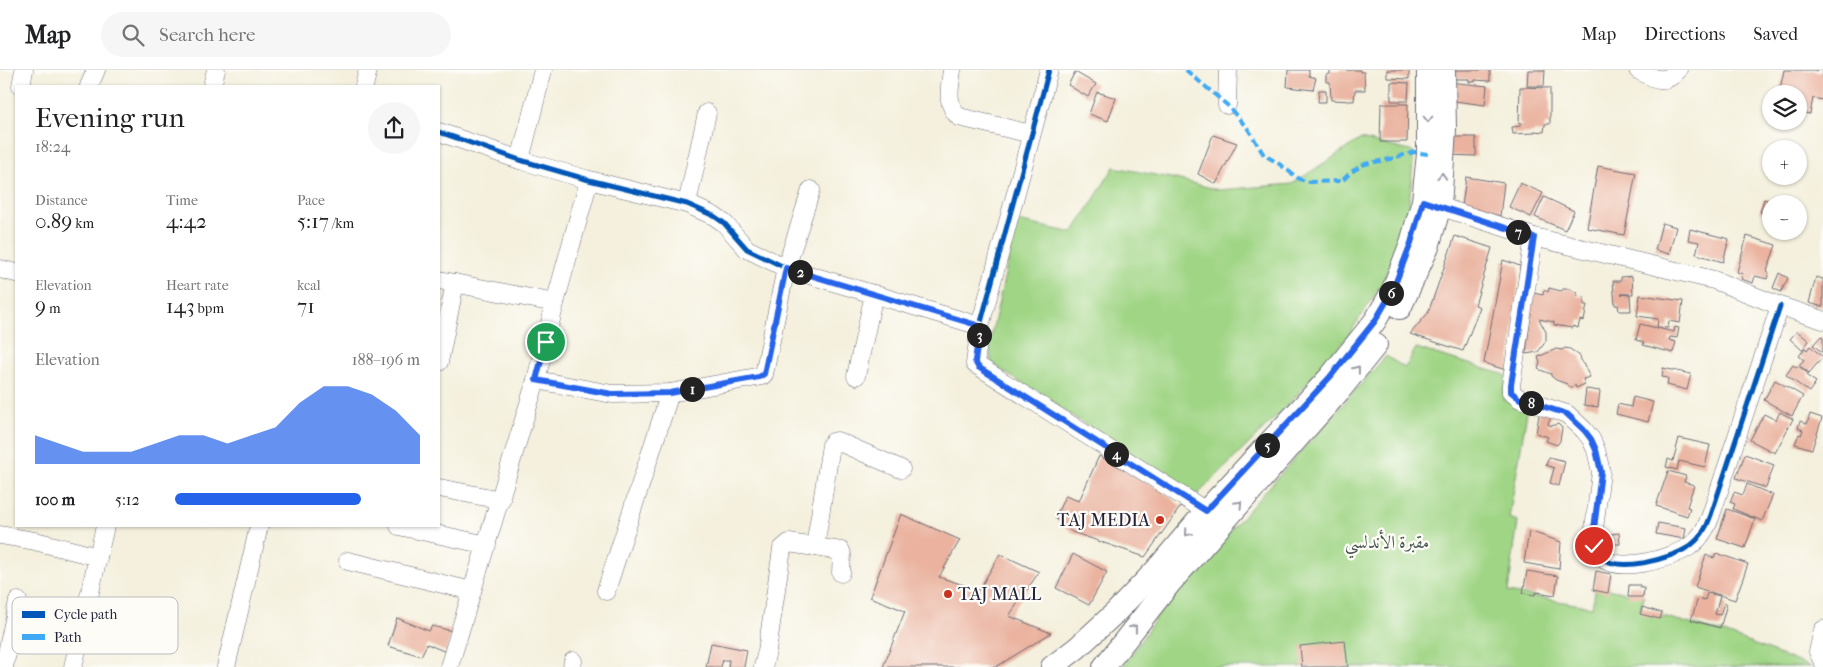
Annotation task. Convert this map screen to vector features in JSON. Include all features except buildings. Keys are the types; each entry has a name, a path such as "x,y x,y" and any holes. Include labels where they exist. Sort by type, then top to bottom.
{"main road":[{"path":"1428,70 1428,154 1432,203"},
{"path":"1052,667 1077,648 1116,612 1156,570 1206,511 1387,330 1404,300 1428,247 1432,203 1445,129 1444,70"},
{"path":"1104,667 1170,583 1334,384"}],"street":[{"path":"21,85 24,70"},
{"path":"89,85 96,70"},
{"path":"212,85 216,70"},
{"path":"364,85 368,70"},
{"path":"520,160 543,70"},
{"path":"952,70 949,101 952,111 959,117 1031,134"},
{"path":"1048,70 980,326 975,361 978,367 1206,511"},
{"path":"1226,105 1228,70"},
{"path":"1638,70 1656,80 1668,79 1678,70"},
{"path":"687,204 707,114"},
{"path":"440,132 520,160 589,180 687,204 724,222 747,249 786,268 980,326"},
{"path":"449,667 536,380 589,180"},
{"path":"536,380 612,394 670,393 759,377 764,374 786,268 811,190"},
{"path":"1432,203 1534,237 1714,280 1780,306 1823,320"},
{"path":"1534,237 1511,392 1520,399 1567,414 1591,439 1596,450 1601,472 1593,537 1594,546 1598,554 1606,561 1614,564 1645,562 1668,556 1689,546 1703,533 1711,515 1780,306"},
{"path":"0,269 15,273"},
{"path":"440,352 447,282 555,303"},
{"path":"856,376 874,294"},
{"path":"606,591 670,393"},
{"path":"815,547 833,442 837,441 901,469"},
{"path":"440,488 501,500"},
{"path":"89,597 105,527"},
{"path":"226,667 259,527"},
{"path":"404,527 487,545"},
{"path":"0,535 35,541 98,557"},
{"path":"763,667 782,549 789,543 841,551 841,573"},
{"path":"348,561 472,591"},
{"path":"4,667 12,629"},
{"path":"1823,630 1818,652 1823,662"},
{"path":"73,667 76,654"}],"green space":[{"path":"1361,139 1414,152 1408,215 1383,282 1346,339 1288,405 1196,496 992,364 989,346 1017,221 1073,233 1114,167 1176,179 1219,190 1292,184"},
{"name":"مقبرة الأندلسي","path":"1416,348 1506,375 1503,400 1528,406 1509,518 1518,521 1508,592 1592,607 1596,587 1644,596 1641,610 1727,634 1811,667 1123,667 1176,588 1237,523 1386,356 1405,368"}],"marked path":[{"path":"1186,70 1227,105 1248,129 1264,155 1299,179 1310,182 1342,181 1351,172 1365,164 1414,152 1428,154"}],"cycle path":[{"path":"1049,70 980,326 975,364 1206,511"},
{"path":"440,132 520,160 589,180 687,204 714,216 724,223 747,249 786,268 980,326"},
{"path":"1534,237 1511,392 1520,399 1567,414 1591,439 1596,450 1601,472 1593,537 1596,551 1599,555 1607,561 1617,564 1643,563 1670,556 1690,546 1703,532 1708,524 1780,306"}],"place":[{"name":"TAJ MEDIA","path":"1160,520"},
{"name":"TAJ MALL","path":"948,594"}],"route":[{"path":"546,342 536,380 612,394 670,393 759,377 764,374 786,268 980,326 975,361 978,367 1206,511 1330,377 1375,321 1392,292 1411,243 1423,201 1534,237 1511,392 1516,398 1567,414 1576,421 1591,439 1596,450 1601,472 1593,537 1594,546"}]}
